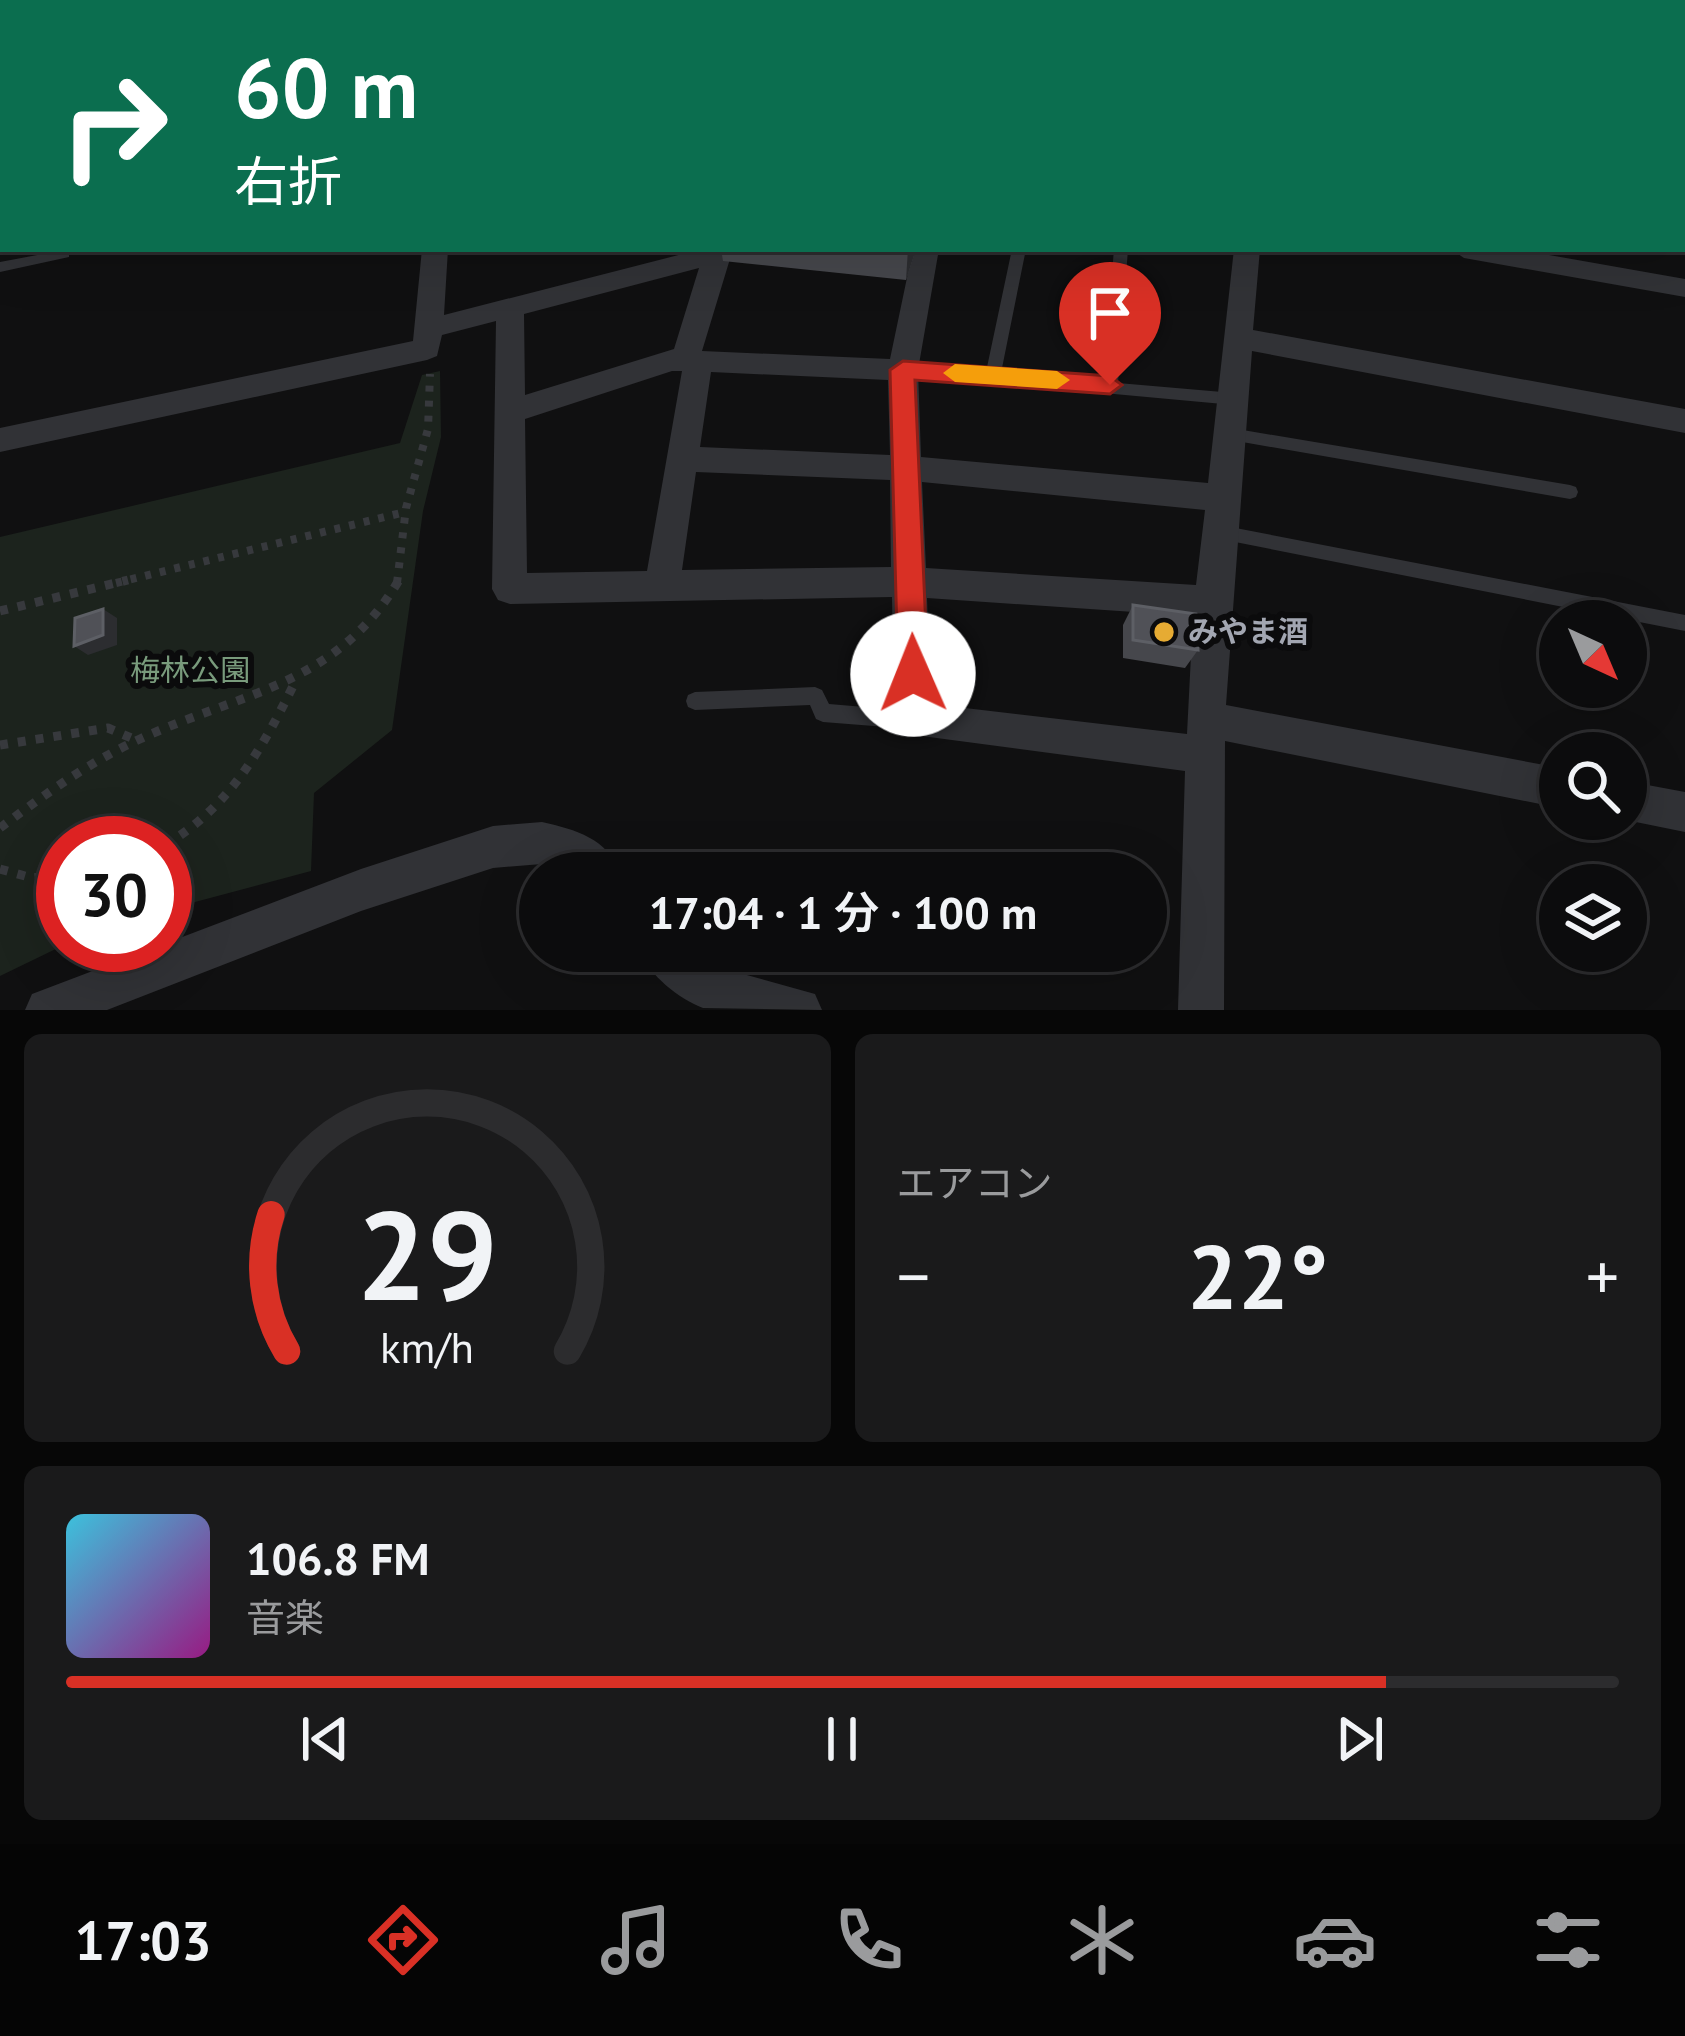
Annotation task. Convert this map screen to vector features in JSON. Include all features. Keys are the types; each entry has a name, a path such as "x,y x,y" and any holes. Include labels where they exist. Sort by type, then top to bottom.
{"street":[{"path":"428,339 434,252"},
{"path":"0,440 428,339 510,308 718,252 691,360 662,586"},
{"path":"925,252 903,370 913,720 1206,737 1539,785"},
{"path":"1200,1010 1199,897 1212,602 1247,252"},
{"path":"1481,252 1685,288"},
{"path":"510,308 510,589 912,582 1212,602"},
{"path":"1240,338 1685,421"},
{"path":"511,412 691,360 903,370"},
{"path":"680,460 905,468 1221,515"},
{"path":"1647,805 1685,812"},
{"path":"48,1010 361,890 493,847 542,843 578,852"},
{"path":"687,972 703,986 799,1010"}],"lane":[{"path":"992,374 1018,252"},
{"path":"1110,385 1121,252"},
{"path":"0,267 64,254"},
{"path":"903,370 1110,385 1570,492"},
{"path":"1221,515 1684,623"},
{"path":"695,701 815,697 823,713 913,720"}],"path":[{"path":"0,828 80,771 204,710 294,684 366,632 401,576 405,512 430,441 428,339"},
{"path":"0,611 405,512"},
{"path":"192,831 206,823 230,796 294,684"},
{"path":"0,745 109,728 138,740"},
{"path":"0,869 36,877"}],"green space":[{"name":"梅林公園","path":"440,371 441,437 423,511 392,730 314,793 311,871 192,903 192,816 36,816 36,959 0,976 0,537 400,443 422,375"}],"building":[{"path":"1133,605 1196,614 1198,650 1133,640"},
{"path":"103,609 103,635 74,646 75,618"}],"slow traffic":[{"path":"955,373 1057,380"}],"place":[{"name":"みやま酒","path":"1164,632"}],"route":[{"path":"913,674 903,370 1110,385"}]}
